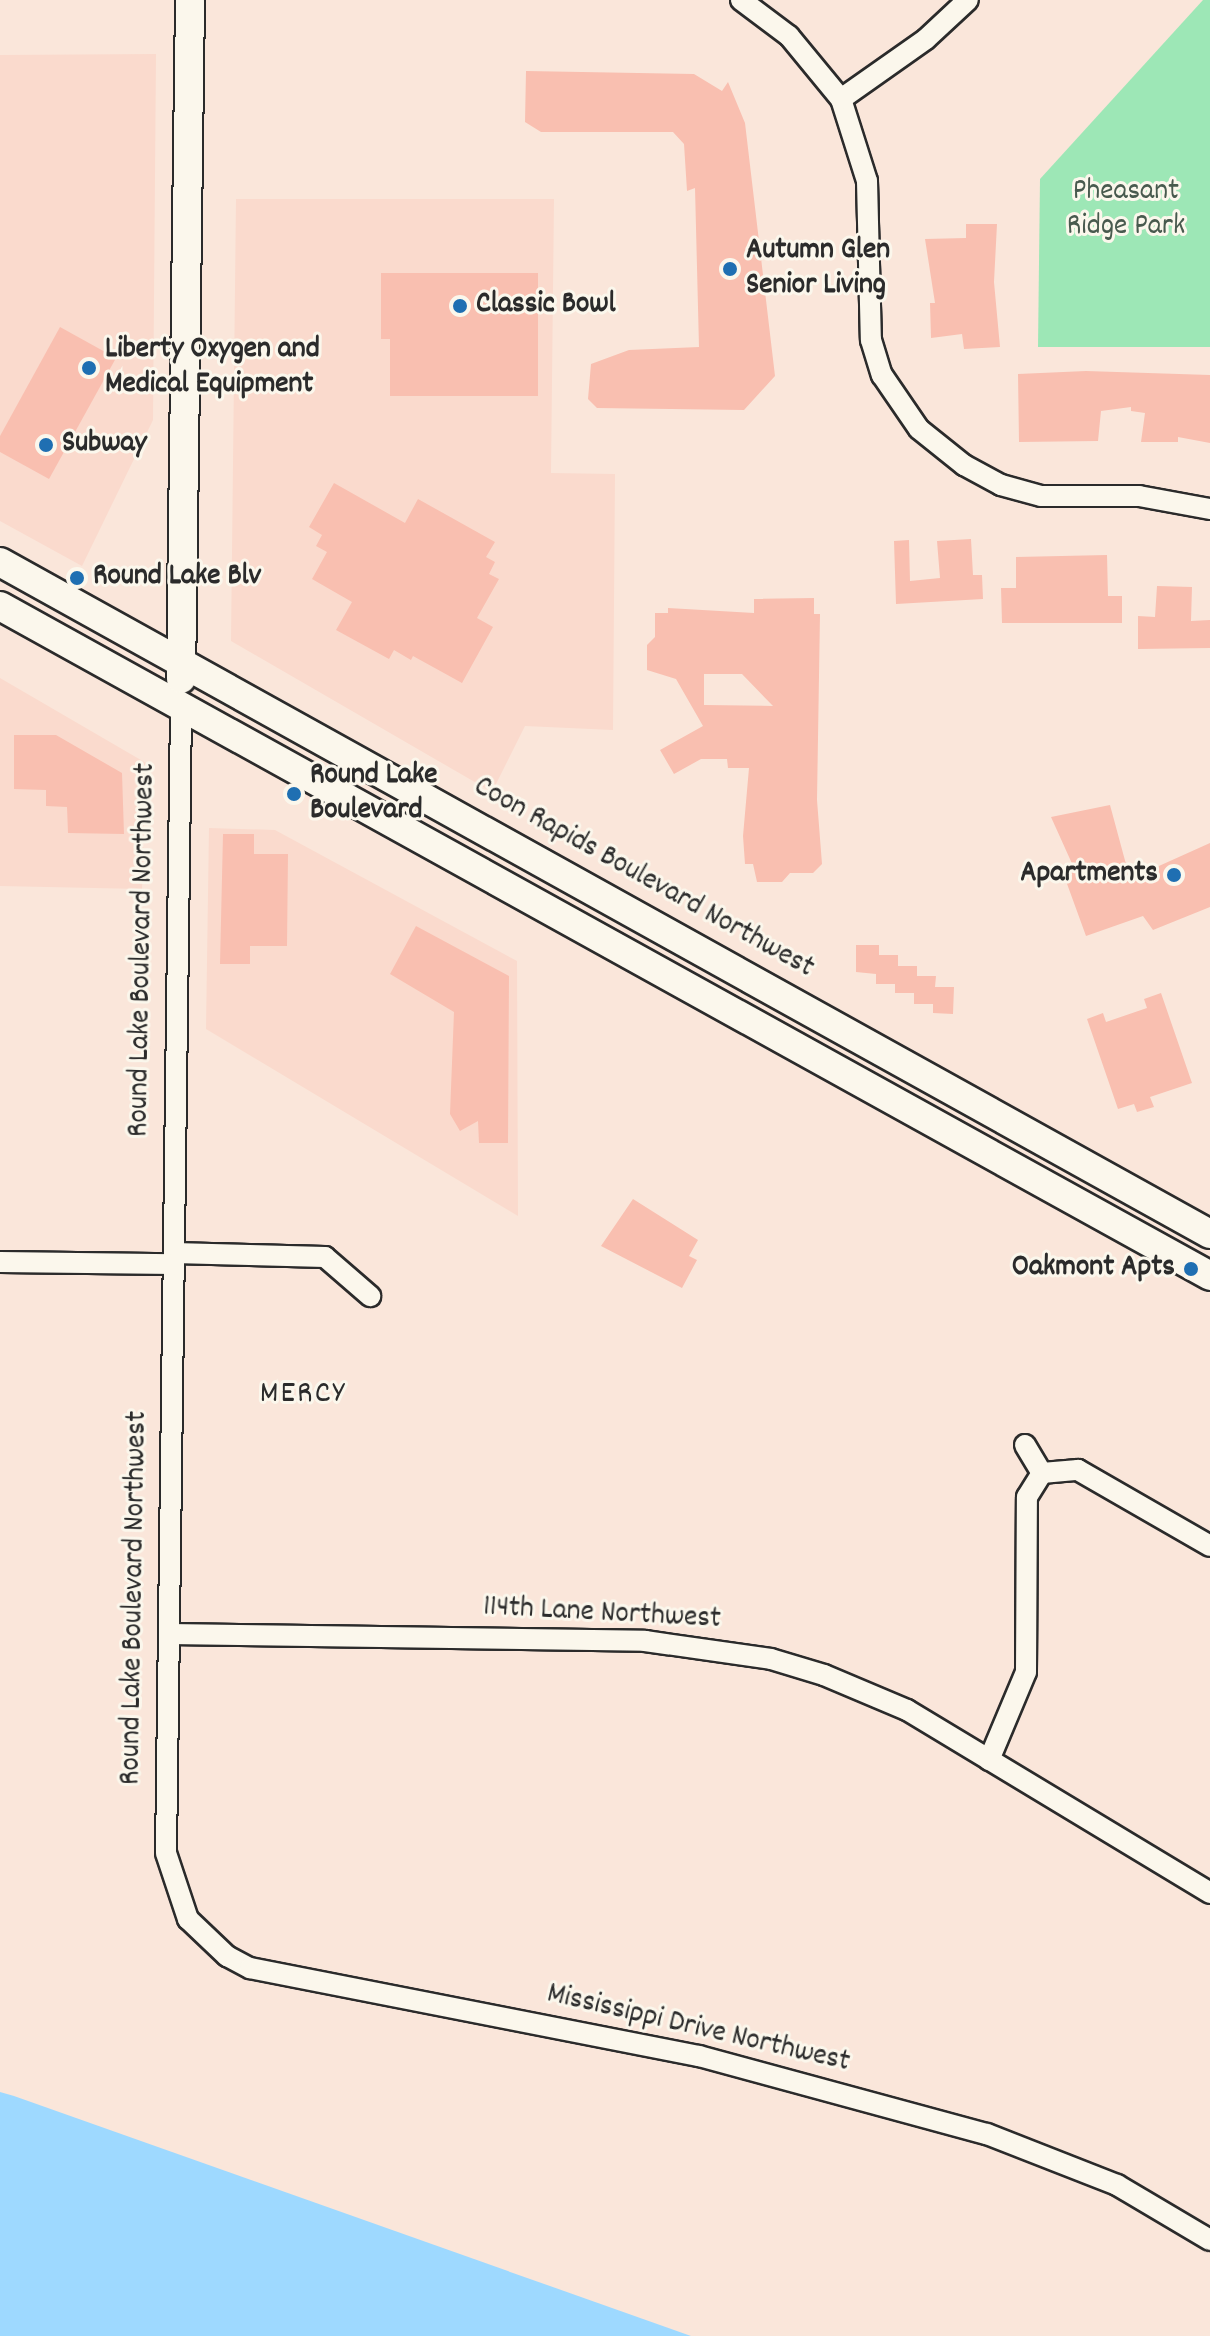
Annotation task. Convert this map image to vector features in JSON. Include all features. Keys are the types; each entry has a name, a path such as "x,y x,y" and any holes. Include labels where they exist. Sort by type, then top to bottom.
{"main road":[{"name":"Round Lake Boulevard Northwest","path":"181,708 190,0"},
{"name":"Coon Rapids Boulevard Northwest","path":"0,562 1210,1234"},
{"path":"0,606 1210,1276"}],"street":[{"path":"741,0 789,36 841,99 867,181 871,340 882,375 924,435 1001,485 1041,496 1139,496 1210,509"},
{"path":"841,99 926,39 968,0"},
{"name":"Round Lake Boulevard Northwest","path":"177,1899 166,1853 181,708"},
{"path":"0,1262 325,1257 370,1296"},
{"path":"1025,1445 1042,1473"},
{"path":"1042,1473 1078,1470 1210,1546"},
{"path":"989,1760 1026,1672 1027,1497 1042,1473"},
{"name":"114th Lane Northwest","path":"169,1634 615,1640 724,1649 824,1675 907,1710 1210,1893"},
{"name":"Mississippi Drive Northwest","path":"177,1899 207,1940 250,1968 699,2056 987,2134 1117,2185 1210,2240"}],"shaded area":[{"path":"156,54 153,420 82,566 0,521 0,55"},
{"path":"236,199 554,199 551,473 615,474 613,730 525,726 492,792 231,641"},
{"path":"0,678 146,763 142,889 0,886"},
{"path":"209,828 275,830 517,961 518,1216 206,1029"}],"green space":[{"name":"Pheasant Ridge Park","path":"1203,0 1210,0 1210,347 1038,347 1040,179"}],"water":[{"path":"0,2092 14,2096 691,2336 0,2336"}],"building":[{"name":"Autumn Glen Senior Living","path":"526,71 694,74 722,91 728,82 745,123 775,376 744,410 597,408 588,399 591,364 629,350 699,347 695,188 687,191 684,144 673,132 541,132 525,122"},
{"path":"966,224 997,224 994,282 1000,347 964,349 962,334 931,338 930,303 935,303 925,239 966,238"},
{"name":"Classic Bowl","path":"381,273 538,273 538,396 390,396 390,339 381,339"},
{"path":"60,327 116,358 49,479 0,452 0,436"},
{"path":"1086,371 1210,375 1210,443 1178,437 1178,442 1141,442 1145,413 1131,411 1131,407 1101,411 1098,441 1019,442 1018,374"},
{"path":"334,483 405,523 418,499 495,542 486,557 495,562 489,574 499,579 477,618 493,627 462,683 413,656 411,660 394,650 389,659 336,630 352,602 312,579 327,552 316,546 322,535 309,527"},
{"path":"971,539 973,575 982,575 983,599 896,604 894,541 909,540 910,581 940,578 937,541"},
{"path":"1107,555 1108,596 1122,596 1122,623 1002,623 1001,588 1016,588 1016,557"},
{"path":"1157,586 1192,587 1191,621 1210,620 1210,648 1138,649 1138,616 1155,617"},
{"path":"814,598 814,614 820,614 817,800 822,864 813,873 790,873 782,882 757,882 753,864 745,864 743,836 749,768 728,768 727,759 701,759 674,774 660,750 703,726 676,679 647,670 647,645 655,637 655,613 668,613 668,608 754,613 754,599","holes":["704,674 742,674 773,706 704,705"]},
{"path":"14,735 56,735 122,773 124,834 68,833 67,807 46,806 46,790 14,789"},
{"name":"Apartments","path":"1110,805 1130,879 1210,843 1210,907 1153,930 1143,916 1086,936 1062,870 1074,868 1051,817"},
{"path":"223,834 254,834 254,854 288,854 287,946 250,946 250,964 220,964"},
{"path":"416,926 509,976 508,1143 479,1143 478,1121 460,1131 450,1114 454,1012 390,974"},
{"path":"856,945 879,945 879,955 898,955 898,966 917,966 917,976 936,976 935,987 954,987 953,1014 933,1013 933,1004 914,1004 914,993 895,993 895,984 876,984 876,974 856,972"},
{"path":"1161,993 1192,1083 1150,1097 1154,1107 1137,1112 1134,1104 1118,1109 1087,1019 1103,1013 1106,1022 1147,1008 1144,999"},
{"path":"633,1199 698,1240 689,1256 697,1260 682,1288 601,1246"}],"place":[{"name":"Autumn Glen Senior Living","path":"730,269"},
{"name":"Classic Bowl","path":"460,306"},
{"name":"Liberty Oxygen and Medical Equipment","path":"89,368"},
{"name":"Subway","path":"46,445"},
{"name":"Round Lake Blv","path":"77,578"},
{"name":"Round Lake Boulevard","path":"294,794"},
{"name":"Apartments","path":"1174,875"},
{"name":"Oakmont Apts","path":"1191,1269"}],"district":[{"name":"MERCY","path":"303,1395"}]}
